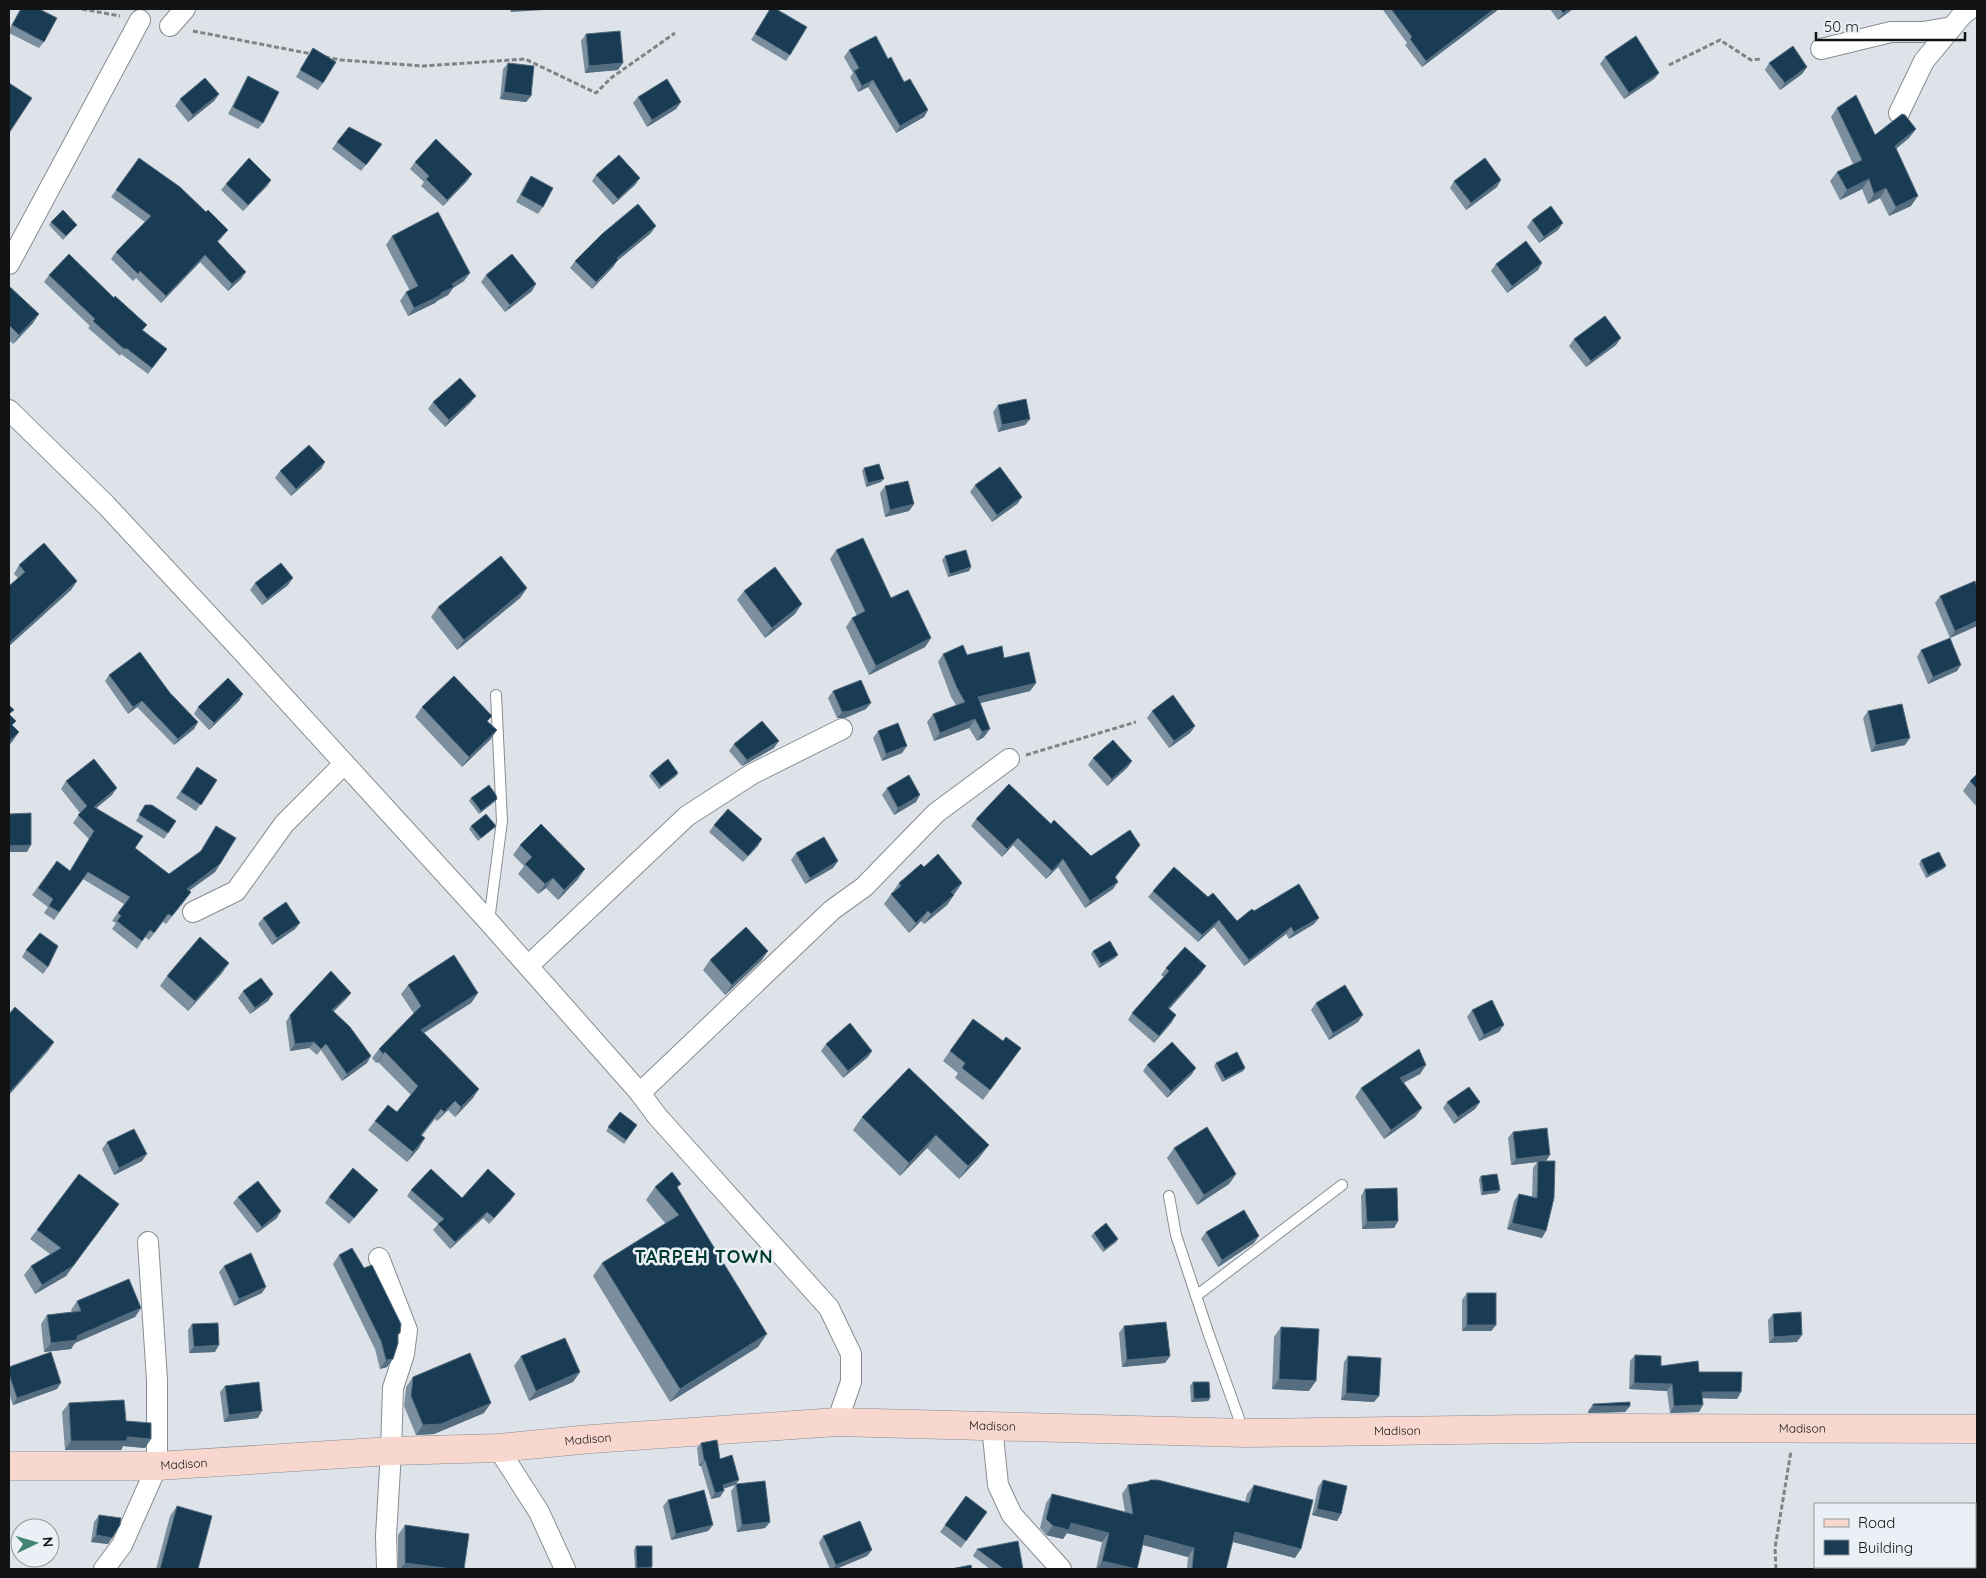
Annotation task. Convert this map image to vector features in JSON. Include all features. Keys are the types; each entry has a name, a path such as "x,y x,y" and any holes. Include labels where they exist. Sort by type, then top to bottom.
{"street":[{"path":"170,26 185,9"},
{"path":"1899,113 1924,61 1952,26 1970,9"},
{"path":"9,264 140,20"},
{"path":"1821,49 1890,32 1923,32 1952,26"},
{"path":"9,410 106,505 489,922 640,1093 657,1116 828,1308 851,1354 851,1382 836,1422"},
{"path":"528,966 687,816 752,774 842,729"},
{"path":"640,1093 832,910 864,887 936,813 1009,760"},
{"path":"193,912 236,891 284,824 344,764"},
{"path":"104,1569 122,1545 157,1466 157,1380 148,1242"},
{"path":"378,1258 407,1330 404,1354 393,1388 386,1536 387,1569"},
{"name":"Madison","path":"9,1466 157,1466 391,1451 498,1448 591,1439 836,1422 1245,1433 1606,1428 1977,1429"},
{"path":"992,1426 998,1485 1012,1515 1061,1569"},
{"path":"498,1448 539,1512 565,1569"}],"lane":[{"path":"489,922 502,821 496,695"},
{"path":"1196,1296 1342,1185"},
{"path":"1169,1196 1176,1234 1245,1433"}],"path":[{"path":"82,9 140,20"},
{"path":"170,26 313,54"},
{"path":"322,56 342,60 423,66 525,59 596,93 611,78 675,33"},
{"path":"1669,65 1720,40 1751,60 1761,59"},
{"path":"1009,760 1136,722"},
{"path":"1776,1569 1775,1548 1795,1428"}],"building":[{"path":"21,9 39,9 57,18 44,42 12,25"},
{"path":"770,9 776,9 807,27 790,55 755,34"},
{"path":"1391,9 1494,9 1426,61 1410,39 1412,37"},
{"path":"1560,9 1569,9 1563,13"},
{"path":"620,31 623,63 589,66 586,34"},
{"path":"876,36 888,59 891,57 904,82 910,79 928,110 900,126 873,80 862,86 854,71 859,68 849,50"},
{"path":"1636,36 1659,73 1629,93 1605,57"},
{"path":"1793,46 1807,67 1785,83 1769,63"},
{"path":"313,48 336,62 323,83 300,70"},
{"path":"508,63 534,66 531,96 504,92"},
{"path":"248,76 279,92 263,123 233,107"},
{"path":"205,78 219,94 193,115 180,99"},
{"path":"667,79 681,102 652,120 638,97"},
{"path":"9,83 32,98 9,133"},
{"path":"1856,95 1875,135 1902,114 1905,115 1916,129 1895,146 1918,196 1896,207 1886,188 1874,194 1869,179 1847,190 1837,172 1862,160 1837,108"},
{"path":"349,127 382,144 366,165 337,142"},
{"path":"436,139 472,174 447,200 426,179 429,176 415,162"},
{"path":"619,155 640,178 618,199 596,175"},
{"path":"139,158 180,187 206,212 208,210 228,230 217,241 246,272 232,284 205,255 166,296 140,271 138,274 116,252 151,216 116,190"},
{"path":"249,158 271,180 248,205 226,184"},
{"path":"1485,158 1501,180 1471,203 1454,181"},
{"path":"531,176 553,188 543,207 521,195"},
{"path":"638,204 656,226 617,258 618,260 596,282 575,261 602,234"},
{"path":"1551,206 1563,223 1544,237 1532,220"},
{"path":"63,210 77,225 66,236 51,222"},
{"path":"438,212 470,273 452,284 454,287 414,308 406,292 418,286 392,236"},
{"path":"1526,241 1542,263 1512,286 1496,264"},
{"path":"69,254 114,298 115,296 147,325 142,330 167,349 152,368 126,348 124,349 93,321 95,319 49,275"},
{"path":"512,254 536,284 510,305 486,275"},
{"path":"9,286 39,314 19,335 9,325"},
{"path":"1605,316 1621,338 1591,361 1574,339"},
{"path":"460,378 476,396 449,420 433,402"},
{"path":"1026,399 1030,419 1002,425 998,405"},
{"path":"309,445 325,462 296,489 280,471"},
{"path":"879,464 884,479 868,483 864,468"},
{"path":"1000,467 1022,497 997,515 975,485"},
{"path":"908,481 914,504 890,510 885,486"},
{"path":"863,538 891,598 908,590 931,638 876,666 852,618 865,611 836,550"},
{"path":"44,543 77,581 9,643 9,586 25,572 19,565"},
{"path":"966,550 971,567 950,574 945,556"},
{"path":"501,556 527,588 464,640 438,607"},
{"path":"281,563 293,578 267,599 255,583"},
{"path":"775,567 802,604 772,628 744,591"},
{"path":"1975,581 1977,588 1977,621 1955,631 1940,596"},
{"path":"1950,638 1961,665 1933,677 1921,650"},
{"path":"963,645 967,655 1002,646 1004,658 1029,652 1036,683 978,697 990,729 982,732 975,719 940,733 933,714 965,702 943,654"},
{"path":"140,652 170,693 198,722 178,739 142,701 133,707 109,675"},
{"path":"454,676 492,716 487,721 497,730 469,757 422,707"},
{"path":"228,678 243,694 214,723 198,707"},
{"path":"861,680 871,703 842,712 833,691"},
{"path":"1173,695 1195,726 1174,741 1152,711"},
{"path":"1902,704 1910,738 1876,745 1868,711"},
{"path":"9,705 14,710 9,714"},
{"path":"9,714 16,721 12,725 19,732 9,742"},
{"path":"762,721 779,741 747,760 734,744"},
{"path":"898,723 907,746 886,754 878,731"},
{"path":"1113,740 1132,761 1112,779 1093,758"},
{"path":"94,759 117,788 94,807 143,836 135,848 169,874 201,851 216,826 236,838 220,864 187,889 191,892 172,916 168,914 154,933 150,930 142,941 117,921 121,916 118,913 130,897 88,872 59,912 49,906 53,899 38,888 57,861 70,871 94,831 78,815 87,806 66,781"},
{"path":"668,759 678,773 661,786 651,773"},
{"path":"197,767 217,780 201,805 181,792"},
{"path":"1977,774 1977,789 1970,781"},
{"path":"909,775 920,795 898,808 887,788"},
{"path":"1009,784 1051,824 1054,820 1091,856 1130,830 1140,845 1115,877 1118,882 1090,901 1063,859 1052,871 1018,838 1007,849 976,819"},
{"path":"489,785 497,799 481,811 471,798"},
{"path":"145,805 152,805 176,821 168,833 139,815"},
{"path":"728,809 762,839 748,856 714,825"},
{"path":"31,813 31,845 9,846 9,814"},
{"path":"486,814 496,826 481,838 471,826"},
{"path":"541,824 585,869 564,890 553,878 545,884 525,864 532,857 520,845"},
{"path":"824,837 838,861 810,878 796,853"},
{"path":"1939,852 1946,866 1928,875 1921,860"},
{"path":"938,854 962,883 951,892 954,895 931,914 928,911 916,923 891,894 901,886 899,883 921,864 924,867"},
{"path":"1174,867 1208,897 1213,893 1237,921 1252,909 1254,911 1299,884 1319,918 1294,932 1291,927 1249,960 1219,920 1202,935 1153,891"},
{"path":"286,902 300,923 277,938 263,918"},
{"path":"746,927 768,951 732,985 710,960"},
{"path":"40,933 58,946 48,967 26,950"},
{"path":"200,937 229,963 195,1001 167,976"},
{"path":"1110,941 1118,955 1101,964 1093,951"},
{"path":"1185,947 1206,966 1168,1008 1176,1015 1159,1036 1132,1013 1169,971 1166,968"},
{"path":"454,955 478,993 421,1030 479,1089 461,1107 455,1101 444,1112 441,1109 421,1135 425,1138 413,1152 375,1121 388,1105 397,1112 418,1086 385,1052 383,1054 379,1049 421,1006 408,985"},
{"path":"331,971 351,993 332,1010 350,1027 371,1056 347,1074 326,1044 321,1049 314,1042 295,1044 290,1015"},
{"path":"261,978 273,994 255,1008 243,991"},
{"path":"1345,985 1363,1015 1333,1033 1316,1003"},
{"path":"1492,1000 1504,1025 1484,1035 1472,1010"},
{"path":"15,1007 54,1042 9,1093 9,1014"},
{"path":"973,1019 1003,1041 1006,1037 1021,1048 990,1090 962,1068 965,1063 950,1051"},
{"path":"850,1023 872,1051 848,1071 826,1044"},
{"path":"1172,1042 1196,1068 1171,1091 1147,1065"},
{"path":"1419,1049 1426,1065 1400,1078 1422,1108 1391,1130 1361,1088"},
{"path":"1237,1052 1245,1068 1225,1079 1216,1063"},
{"path":"909,1068 989,1145 968,1166 936,1135 909,1163 862,1117"},
{"path":"1469,1087 1480,1102 1458,1117 1447,1102"},
{"path":"620,1112 637,1125 626,1140 608,1127"},
{"path":"1207,1127 1236,1174 1204,1195 1174,1148"},
{"path":"1547,1128 1550,1155 1516,1159 1513,1132"},
{"path":"134,1129 147,1154 119,1168 107,1142"},
{"path":"1538,1161 1555,1161 1554,1198 1546,1231 1512,1223 1519,1194 1537,1198"},
{"path":"353,1168 378,1190 354,1218 329,1197"},
{"path":"431,1169 462,1198 488,1169 515,1194 494,1218 487,1212 455,1242 438,1224 444,1219 411,1190"},
{"path":"672,1172 681,1184 677,1187 767,1334 680,1389 602,1263 679,1215 655,1187"},
{"path":"79,1174 119,1204 73,1266 42,1285 31,1266 61,1248 37,1230"},
{"path":"1497,1174 1500,1190 1483,1192 1481,1176"},
{"path":"258,1181 281,1211 262,1227 238,1197"},
{"path":"1397,1188 1398,1221 1367,1222 1365,1189"},
{"path":"1244,1210 1259,1236 1222,1260 1206,1232"},
{"path":"1106,1223 1118,1239 1105,1249 1094,1233"},
{"path":"352,1248 364,1268 372,1265 401,1324 393,1359 386,1360 381,1341 339,1255"},
{"path":"251,1253 266,1287 239,1299 224,1266"},
{"path":"129,1279 141,1308 77,1336 77,1340 51,1343 47,1315 81,1311 77,1301"},
{"path":"1467,1293 1496,1293 1496,1325 1467,1325"},
{"path":"1801,1312 1802,1335 1774,1337 1773,1314"},
{"path":"1166,1322 1170,1356 1127,1360 1124,1326"},
{"path":"218,1323 219,1345 194,1347 192,1324"},
{"path":"1281,1327 1319,1329 1316,1381 1279,1379"},
{"path":"565,1338 580,1372 536,1391 521,1356"},
{"path":"51,1352 61,1383 17,1398 9,1374 9,1367"},
{"path":"470,1353 491,1403 441,1424 423,1425 411,1396 413,1377"},
{"path":"1635,1355 1661,1356 1661,1366 1698,1361 1699,1372 1742,1372 1741,1392 1702,1392 1703,1405 1674,1406 1672,1384 1634,1383"},
{"path":"1348,1356 1381,1358 1379,1396 1346,1393"},
{"path":"259,1382 262,1411 229,1415 225,1386"},
{"path":"1193,1382 1209,1382 1210,1398 1194,1399"},
{"path":"124,1400 126,1421 151,1423 151,1439 127,1437 127,1441 71,1441 69,1403"},
{"path":"1630,1402 1630,1406 1593,1406 1593,1404"},
{"path":"717,1440 720,1459 732,1455 739,1480 723,1485 724,1491 715,1493 704,1460 701,1443"},
{"path":"1158,1480 1249,1503 1254,1485 1313,1500 1301,1549 1235,1532 1226,1569 1192,1569 1194,1548 1145,1535 1137,1569 1102,1561 1109,1533 1071,1523 1069,1530 1053,1526 1046,1519 1052,1494 1133,1514 1128,1485"},
{"path":"1323,1480 1347,1486 1341,1514 1317,1509"},
{"path":"765,1481 770,1522 742,1525 736,1484"},
{"path":"704,1490 713,1525 676,1534 668,1500"},
{"path":"966,1496 987,1512 966,1541 945,1525"},
{"path":"177,1506 212,1516 198,1569 160,1569"},
{"path":"99,1515 121,1518 120,1525 112,1538 96,1535"},
{"path":"860,1521 872,1550 836,1565 823,1536"},
{"path":"405,1525 469,1534 464,1569 405,1563"},
{"path":"1018,1541 1023,1569 1004,1569 977,1549"},
{"path":"636,1546 652,1546 652,1567 637,1568"},
{"path":"971,1565 972,1569 951,1569"}],"district":[{"name":"TARPEH TOWN","path":"704,1257"}]}
